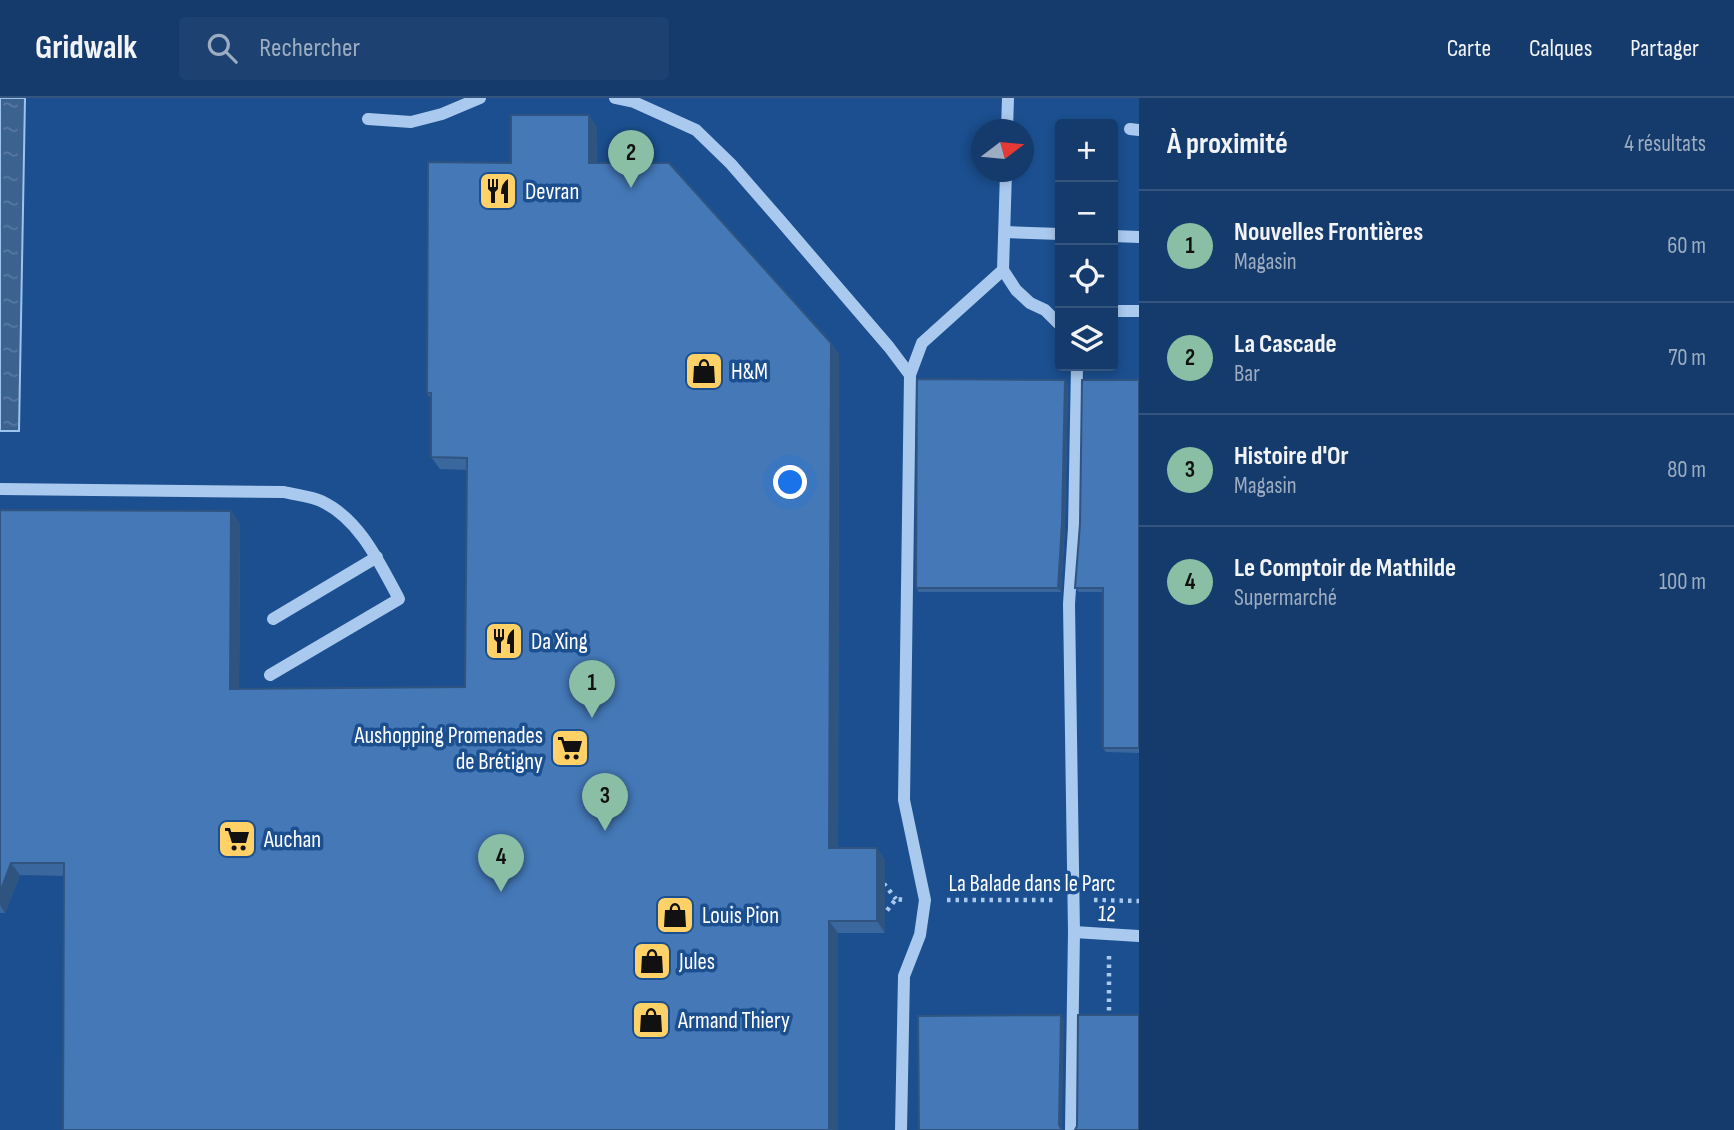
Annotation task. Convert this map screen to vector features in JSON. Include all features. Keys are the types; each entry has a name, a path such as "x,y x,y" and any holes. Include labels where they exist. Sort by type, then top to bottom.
{"lane":[{"path":"368,120 411,122 442,114 481,98"},
{"path":"615,98 634,102 696,130 763,200 890,347 910,375"},
{"path":"1007,119 1008,98"},
{"path":"1006,182 1003,270 1016,290 1055,320"},
{"path":"1005,232 1055,234"},
{"path":"1118,236 1139,237"},
{"path":"901,1130 904,976 920,934 925,900 904,800 910,375 922,343 1003,270"},
{"path":"1045,310 1055,309"},
{"path":"1118,312 1139,311"},
{"path":"1071,1130 1074,932 1069,604 1074,528 1076,371"},
{"path":"0,489 284,492 320,501 344,516 377,556 399,599 270,675"},
{"path":"273,619 377,556"},
{"name":"12","path":"1074,932 1139,936"}],"path":[{"path":"871,886 885,885 896,899 885,913 871,911"},
{"name":"La Balade dans le Parc","path":"896,899 1139,901"},
{"path":"1108,934 1110,1025"}],"water":[{"path":"0,98 25,98 19,431 0,431"}],"building":[{"path":"511,115 589,115 589,163 669,163 831,343 829,848 877,848 877,921 829,921 829,1130 63,1130 64,863 11,863 0,892 0,510 231,511 230,689 465,687 467,458 431,457 431,393 427,393 428,162 511,163"},
{"path":"917,379 1065,380 1058,588 916,588"},
{"path":"1082,380 1139,380 1139,748 1103,748 1103,588 1075,588 1080,524"},
{"path":"1061,1015 1059,1125 1062,1130 919,1130 918,1016"},
{"path":"1078,1015 1139,1015 1139,1130 1075,1130"}],"place":[{"name":"La Cascade","path":"631,188"},
{"name":"Devran","path":"498,191"},
{"name":"H&M","path":"704,371"},
{"name":"Da Xing","path":"504,641"},
{"name":"Nouvelles Frontières","path":"592,718"},
{"name":"Aushopping Promenades de Brétigny","path":"570,748"},
{"name":"Histoire d'Or","path":"605,831"},
{"name":"Auchan","path":"237,839"},
{"name":"Le Comptoir de Mathilde","path":"501,892"},
{"name":"Louis Pion","path":"675,915"},
{"name":"Jules","path":"652,961"},
{"name":"Armand Thiery","path":"651,1020"}]}
